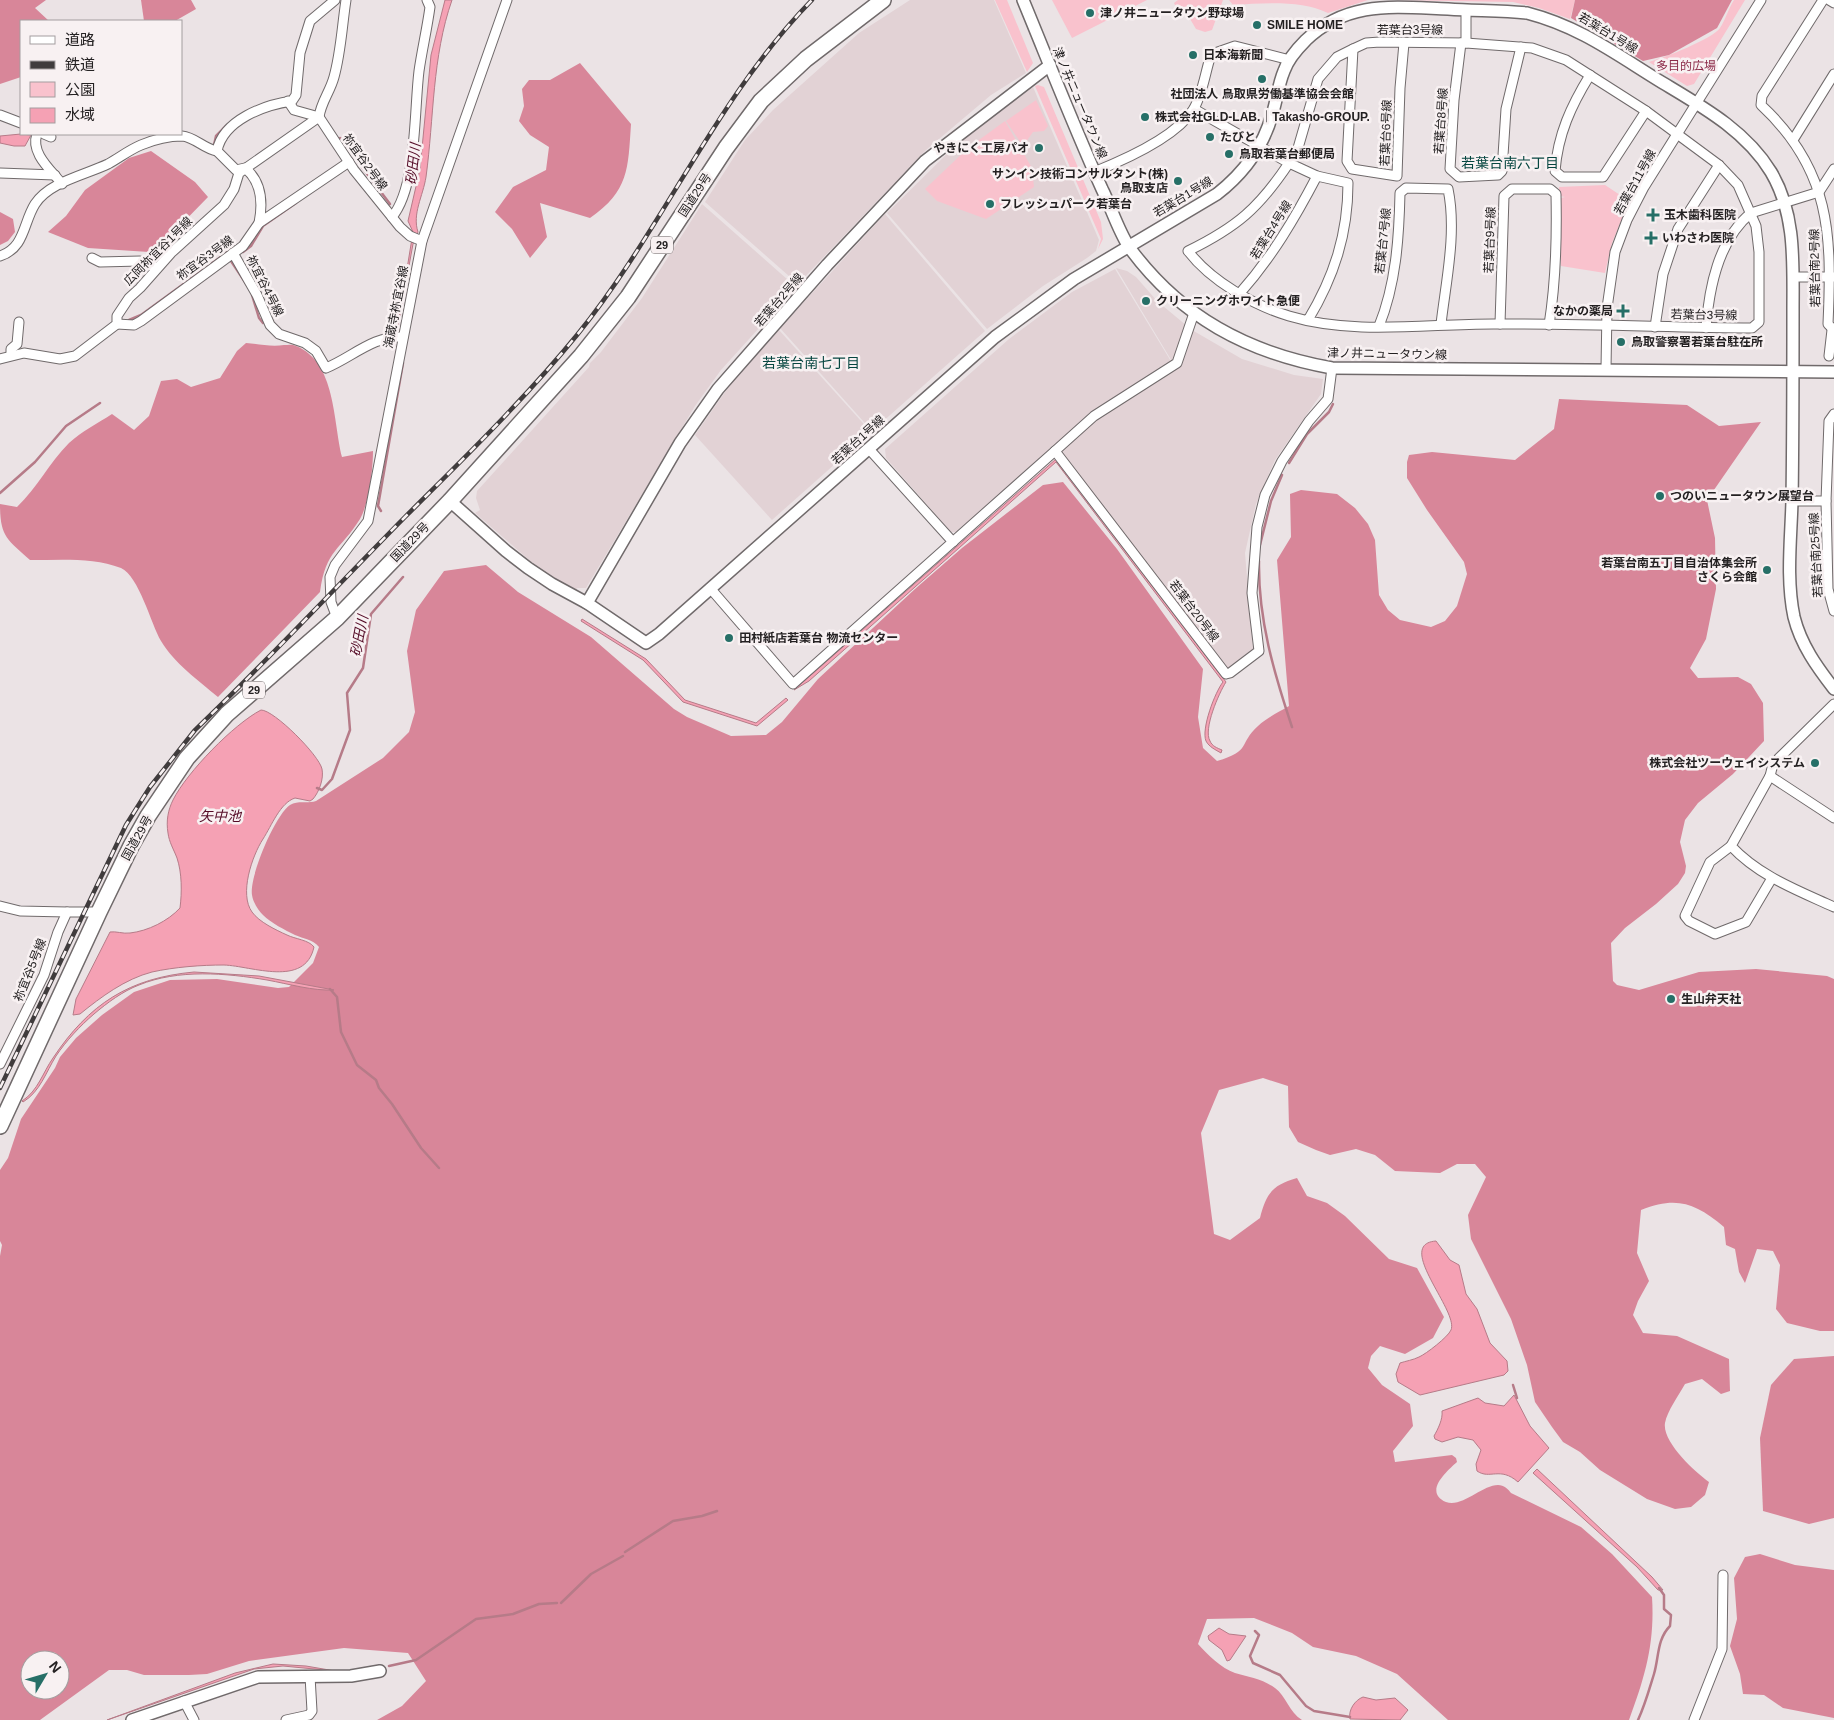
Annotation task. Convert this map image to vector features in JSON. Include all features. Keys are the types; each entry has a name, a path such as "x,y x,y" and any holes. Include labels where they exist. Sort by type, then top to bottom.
{"highway":[{"name":"国道29号","path":"0,1126 99,912 148,816 187,758 227,714 337,618 450,501 605,328 628,297 730,141 761,101 806,59 883,0"}],"street":[{"path":"217,150 220,138 233,124 280,102 292,100 296,95 300,53 310,21 335,0"},
{"path":"288,101 294,110 319,117 321,106 333,80 337,65 346,0"},
{"path":"392,217 400,205 408,178 419,73 430,7 427,0"},
{"name":"海蔵寺祢宜谷線","path":"337,618 331,602 330,577 335,565 368,521 422,241 507,0"},
{"name":"津ノ井ニュータウン線","path":"1023,0 1094,172 1128,245 1158,282 1181,304 1237,339 1311,364 1332,368 1834,372"},
{"name":"若葉台11号線","path":"1606,369 1605,327 1616,252 1627,220 1644,187 1761,0"},
{"name":"若葉台南2号線","path":"1823,0 1762,96 1761,105 1793,140 1813,174 1819,192 1827,222 1832,277 1828,324 1833,330 1829,356"},
{"path":"1829,0 1834,3"},
{"name":"若葉台1号線","path":"450,501 506,551 552,584 587,603 646,643 659,634 995,337 1074,279 1128,245 1217,194 1236,179 1259,146 1273,114 1284,69 1298,48 1324,25 1336,17 1358,9 1399,8 1528,13 1568,25 1696,103 1734,129 1756,152 1771,172 1785,202 1790,224 1793,277 1794,371 1789,558 1794,616 1812,660 1834,689"},
{"path":"1464,43 1466,10"},
{"name":"若葉台3号線","path":"1366,43 1464,43 1521,47 1566,60 1678,132 1720,165 1738,185 1751,213 1759,252 1759,322 1752,328 1500,324 1379,326 1336,324 1288,316 1240,293 1218,280 1188,251 1252,211 1269,193 1298,148 1318,79 1337,57 1366,43"},
{"name":"若葉台6号線","path":"1353,49 1347,161 1352,169 1397,176 1400,88 1404,43"},
{"name":"若葉台8号線","path":"1464,43 1454,100 1450,169 1459,177 1498,176 1502,171 1506,109 1521,47"},
{"path":"1094,172 1121,161 1161,138 1186,119 1194,109 1210,58 1225,48 1234,46 1290,60"},
{"name":"若葉台2号線","path":"587,603 680,443 718,389 827,265 925,161 1050,65"},
{"path":"1793,140 1834,74"},
{"path":"1590,75 1565,120 1557,149 1555,171 1562,177 1603,177 1646,111"},
{"path":"1194,109 1289,163 1317,176 1348,183 1348,207 1343,238 1325,292 1308,320"},
{"path":"0,115 20,123"},
{"name":"祢宜谷2号線","path":"319,117 349,162 404,232 422,241"},
{"name":"広岡祢宜谷1号線","path":"0,358 24,353 60,359 75,356 116,324 116,316 129,298 171,253 224,206 234,190 239,173 319,117"},
{"path":"37,135 34,144 37,152 62,184"},
{"path":"0,256 9,252 18,243 34,206 40,198 62,184 109,163 143,144 168,137 189,137 217,150 236,170 245,168 259,185 261,211 258,223"},
{"name":"祢宜谷3号線","path":"116,324 134,325 142,321 234,253 249,240 258,223 349,162"},
{"path":"1655,327 1663,274 1678,229 1720,165"},
{"path":"1706,328 1709,290 1722,254 1742,220 1751,213 1819,192 1834,169"},
{"path":"0,173 56,175"},
{"name":"若葉台4号線","path":"1240,293 1258,273 1289,229 1317,176"},
{"name":"若葉台7号線","path":"1379,326 1385,310 1396,260 1400,193 1406,188 1448,189 1451,203 1449,250 1441,324"},
{"name":"若葉台9号線","path":"1500,324 1504,196 1512,189 1550,190 1556,194 1555,285 1549,325"},
{"name":"祢宜谷4号線","path":"234,253 258,295 270,325 279,334 306,343 316,351 326,368 378,340 391,336 403,337"},
{"path":"92,258 100,262 140,261 157,268"},
{"path":"1793,277 1832,277"},
{"path":"710,588 793,684 1094,416 1177,363 1194,313"},
{"path":"11,355 11,349 17,344 18,322"},
{"name":"若葉台20号線","path":"1055,451 1222,669 1226,674 1230,673 1259,651 1260,647 1252,593 1253,562 1257,527 1265,495 1282,461 1309,421 1328,399 1332,368"},
{"path":"1826,501 1829,421 1834,414"},
{"path":"869,449 953,542"},
{"name":"若葉台南25号線","path":"1792,501 1826,501 1831,559 1828,589 1834,611"},
{"path":"1772,878 1746,922 1715,934 1689,921 1685,916 1710,862 1731,846 1770,776 1772,768 1834,704"},
{"path":"1770,776 1834,818"},
{"path":"1731,846 1741,857 1772,878 1834,907"},
{"path":"0,906 20,911 99,912"},
{"name":"祢宜谷5号線","path":"0,1064 44,975 58,932 67,912"},
{"path":"1694,1720 1722,1650 1723,1575"},
{"path":"132,1720 258,1677 350,1676 380,1671"},
{"path":"286,1720 310,1715 312,1711 310,1676"},
{"path":"184,1701 194,1720"}],"shaded area":[{"path":"0,0 46,0 35,8 48,20 20,20 20,77 0,84"},
{"path":"141,0 191,0 196,9 177,20 144,20"},
{"path":"910,0 994,0 1026,73 991,95 926,150 798,284 705,202 745,140 773,110 859,33"},
{"path":"1575,0 1732,0 1717,28 1669,55 1643,61 1571,18"},
{"path":"580,63 631,124 629,154 624,178 612,198 590,218 540,203 547,237 530,258 512,229 495,212 513,187 546,170 549,147 530,135 519,121 524,106 522,89 529,80 550,80"},
{"name":"フレッシュパーク若葉台","path":"1033,87 1099,240 1096,251 1043,286 987,329 887,213 963,138"},
{"path":"151,151 195,182 208,197 168,238 149,252 88,248 48,232 66,216 85,190 129,158"},
{"path":"702,204 796,287 721,370 695,406 586,588 577,588 575,592 535,565 475,513 480,510 476,498 477,491 601,352 642,298"},
{"path":"0,212 13,219 15,232 8,241 0,245"},
{"path":"885,214 985,331 872,431 780,328"},
{"path":"1116,268 1127,271 1136,277 1157,301 1187,326 1173,363"},
{"path":"1115,269 1172,363 1052,449 959,532 951,532 886,458 885,449 1009,339 1072,292"},
{"path":"779,330 871,432 772,520 695,435 730,385"},
{"path":"1192,330 1242,359 1294,375 1323,379 1321,394 1275,460 1256,504 1245,553 1253,649 1229,669 1225,667 1063,456 1063,448 1092,423 1177,367"},
{"path":"246,343 270,346 293,345 309,354 319,365 331,394 342,457 373,451 372,467 370,486 363,512 353,530 330,558 320,592 218,697 187,671 166,649 157,633 139,590 127,573 121,568 99,562 30,560 10,542 3,531 0,504 17,507 69,443 84,431 112,414 134,430 149,416 161,381 177,379 191,387 220,378 237,351"},
{"path":"1559,399 1687,405 1719,426 1761,422 1707,500 1715,538 1716,589 1706,639 1690,668 1698,678 1738,677 1751,684 1763,703 1764,741 1733,774 1698,803 1685,820 1680,842 1686,866 1685,873 1678,884 1625,928 1611,943 1613,981 1617,985 1639,990 1699,972 1756,969 1827,976 1834,979 1834,1331 1820,1331 1787,1323 1776,1309 1780,1265 1773,1251 1757,1249 1745,1283 1739,1272 1735,1249 1726,1245 1724,1227 1714,1219 1704,1212 1685,1204 1665,1203 1641,1210 1637,1253 1649,1281 1633,1315 1643,1333 1677,1336 1729,1359 1730,1391 1721,1394 1702,1379 1685,1384 1666,1418 1665,1431 1674,1447 1688,1464 1709,1482 1705,1495 1691,1507 1675,1509 1647,1499 1600,1470 1580,1452 1563,1442 1535,1402 1527,1365 1511,1319 1471,1239 1468,1215 1486,1177 1475,1164 1457,1164 1440,1173 1395,1171 1375,1155 1356,1149 1330,1155 1316,1150 1298,1142 1289,1127 1288,1086 1263,1078 1219,1090 1201,1133 1214,1234 1230,1240 1260,1218 1268,1197 1276,1187 1297,1178 1307,1196 1327,1203 1345,1216 1389,1259 1417,1268 1444,1317 1433,1338 1405,1354 1380,1346 1371,1356 1368,1368 1382,1385 1410,1404 1413,1426 1393,1451 1395,1462 1452,1455 1456,1458 1457,1462 1439,1482 1437,1493 1439,1498 1446,1502 1459,1502 1485,1488 1498,1485 1504,1486 1511,1493 1581,1527 1612,1554 1652,1597 1652,1630 1648,1660 1629,1720 1448,1720 1397,1674 1356,1656 1313,1647 1292,1633 1254,1618 1207,1619 1198,1644 1210,1657 1225,1668 1260,1680 1275,1688 1294,1713 1302,1720 377,1720 402,1706 426,1681 408,1653 344,1648 249,1661 207,1674 144,1675 127,1670 109,1670 70,1698 70,1650 20,1650 20,1700 68,1700 40,1720 0,1720 0,1256 2,1245 0,1241 0,1170 8,1158 21,1119 55,1068 60,1057 76,1038 102,1015 134,992 170,980 217,979 278,988 289,987 313,963 319,947 316,944 274,924 256,906 252,895 252,886 259,861 277,821 290,805 316,801 383,758 409,732 415,712 407,651 416,610 444,571 486,565 518,592 591,637 674,709 687,717 731,736 766,735 782,722 818,679 962,548 1043,485 1063,482 1117,549 1203,669 1198,717 1203,748 1217,761 1235,754 1258,726 1289,706 1277,560 1291,537 1290,494 1301,490 1337,494 1355,508 1368,524 1375,540 1379,595 1388,610 1400,620 1431,627 1445,621 1457,606 1467,574 1464,562 1407,478 1409,455 1432,452 1515,460 1554,429"},
{"path":"1834,1356 1834,1518 1809,1524 1763,1511 1760,1438 1771,1385 1794,1359"},
{"path":"1760,1554 1795,1565 1834,1570 1834,1718 1783,1708 1764,1695 1743,1694 1740,1674 1730,1646 1737,1619 1734,1578 1745,1557"}],"green space":[{"path":"995,0 1007,0 1033,63 1027,72"},
{"name":"津ノ井ニュータウン野球場","path":"1052,0 1147,0 1072,38"},
{"path":"1178,0 1223,0 1212,30 1205,32 1196,29 1183,7 1177,9 1174,3"},
{"path":"1229,0 1368,0 1328,13 1295,4 1233,5"},
{"path":"1396,0 1575,0 1570,19 1539,8 1513,2"},
{"name":"多目的広場","path":"1734,0 1745,0 1694,84 1687,86 1649,62 1687,48 1715,32 1722,25"},
{"path":"1035,86 1044,87 1101,222 1103,239 1098,249 1101,239"},
{"path":"1036,100 1048,126 1044,131 1033,132 1023,146 1006,121"},
{"path":"1005,121 1032,168 1034,187 986,219 937,201 925,189 968,148"},
{"path":"1605,185 1629,201 1612,243 1605,273 1561,266 1560,198 1565,197 1559,196 1559,187"}],"water":[{"path":"445,0 452,0 445,22 437,65 426,177 416,218 418,232 413,244 397,331 413,232 408,221 420,169 431,55"},
{"path":"31,135 25,146 0,143 0,136"},
{"path":"1056,459 1226,682 1216,702 1210,720 1208,735 1213,746 1222,750 1221,753 1206,741 1205,728 1216,694 1223,682 1056,462 809,681 794,690"},
{"path":"582,619 646,659 685,700 756,723 786,698 788,700 757,726 683,702 643,660 581,621"},
{"name":"矢中池","path":"261,710 276,717 305,744 319,762 322,769 322,781 313,799 310,801 295,798 281,809 273,821 251,865 247,885 248,904 255,916 268,925 312,945 314,947 309,960 300,967 289,971 276,972 236,966 206,965 152,972 132,979 105,995 80,1014 73,1015 76,999 110,932 127,933 151,928 164,921 180,908 180,870 167,829 171,804 189,776 212,750 238,726"},
{"path":"194,972 259,976 334,990 219,974 170,976 139,985 115,998 84,1024 60,1050 34,1093 22,1101 36,1087 49,1063 67,1039 96,1009 113,997 130,988 150,980 171,975"},
{"path":"1436,1241 1450,1260 1459,1265 1466,1294 1477,1309 1490,1343 1507,1361 1508,1371 1504,1375 1420,1395 1398,1382 1396,1374 1400,1363 1422,1355 1441,1341 1451,1330 1451,1321 1424,1265 1422,1254 1425,1245"},
{"path":"1514,1395 1530,1426 1549,1448 1518,1482 1506,1475 1486,1474 1477,1471 1476,1464 1481,1450 1473,1440 1458,1437 1442,1442 1435,1439 1434,1436 1441,1421 1442,1411 1478,1398 1485,1403 1504,1406"},
{"path":"1537,1469 1652,1577 1663,1590 1658,1590 1637,1567 1533,1473"},
{"path":"1219,1628 1229,1634 1246,1636 1230,1660 1227,1661 1222,1650 1209,1640 1208,1636"},
{"path":"273,1664 306,1666 335,1671 283,1666 254,1669 107,1720 235,1673"},
{"path":"1363,1697 1376,1700 1395,1698 1408,1710 1400,1720 1350,1719 1350,1712 1353,1706 1357,1700"}],"waterway":[{"path":"214,145 216,136 226,126"},
{"path":"340,138 344,144"},
{"path":"356,159 390,204"},
{"path":"243,252 251,246 263,226 296,203"},
{"path":"129,320 141,315 233,248"},
{"path":"231,261 247,285"},
{"path":"252,295 259,318 263,323"},
{"name":"砂田川","path":"381,511 378,506 403,363"},
{"path":"0,493 35,462 66,426 100,403"},
{"path":"1289,463 1307,434 1329,412 1333,404"},
{"path":"1260,545 1271,501 1282,475"},
{"path":"1259,561 1261,604 1268,646 1292,727"},
{"name":"砂田川","path":"317,788 322,790 332,779 350,730 347,693 363,668 371,614 403,577"},
{"path":"330,989 337,997 341,1032 357,1065 376,1080 379,1088 421,1148 439,1168"},
{"path":"1513,1385 1517,1398"},
{"path":"625,1552 673,1521 702,1516 717,1511"},
{"path":"561,1603 591,1574 623,1556"},
{"path":"1638,1720 1654,1674 1661,1642 1670,1626 1671,1615 1664,1609 1664,1595 1659,1588"},
{"path":"389,1666 416,1660 476,1619 513,1614 539,1604 557,1603"},
{"path":"1255,1631 1259,1635 1250,1656 1253,1663 1280,1675 1306,1706 1314,1711 1350,1717"}],"railway":[{"path":"0,1088 126,825 150,787 195,730 493,428 557,359 608,294 718,121 747,79 778,38 812,0"}],"place":[{"name":"津ノ井ニュータウン野球場","path":"1090,13"},
{"name":"SMILE HOME","path":"1257,25"},
{"name":"日本海新聞","path":"1193,55"},
{"name":"社団法人 鳥取県労働基準協会会館","path":"1262,79"},
{"name":"株式会社GLD-LAB.｜Takasho-GROUP.","path":"1145,117"},
{"name":"たびと","path":"1210,137"},
{"name":"やきにく工房パオ","path":"1039,148"},
{"name":"鳥取若葉台郵便局","path":"1229,154"},
{"name":"サンイン技術コンサルタント(株) 鳥取支店","path":"1178,181"},
{"name":"フレッシュパーク若葉台","path":"990,204"},
{"name":"玉木歯科医院","path":"1653,215"},
{"name":"いわさわ医院","path":"1651,238"},
{"name":"クリーニングホワイト急便","path":"1146,301"},
{"name":"なかの薬局","path":"1623,311"},
{"name":"鳥取警察署若葉台駐在所","path":"1621,342"},
{"name":"つのいニュータウン展望台","path":"1660,496"},
{"name":"若葉台南五丁目自治体集会所 さくら会館","path":"1767,570"},
{"name":"田村紙店若葉台 物流センター","path":"729,638"},
{"name":"株式会社ツーウェイシステム","path":"1815,763"},
{"name":"生山弁天社","path":"1671,999"}],"district":[{"name":"若葉台南六丁目","path":"1510,163"},
{"name":"若葉台南七丁目","path":"811,363"}]}
